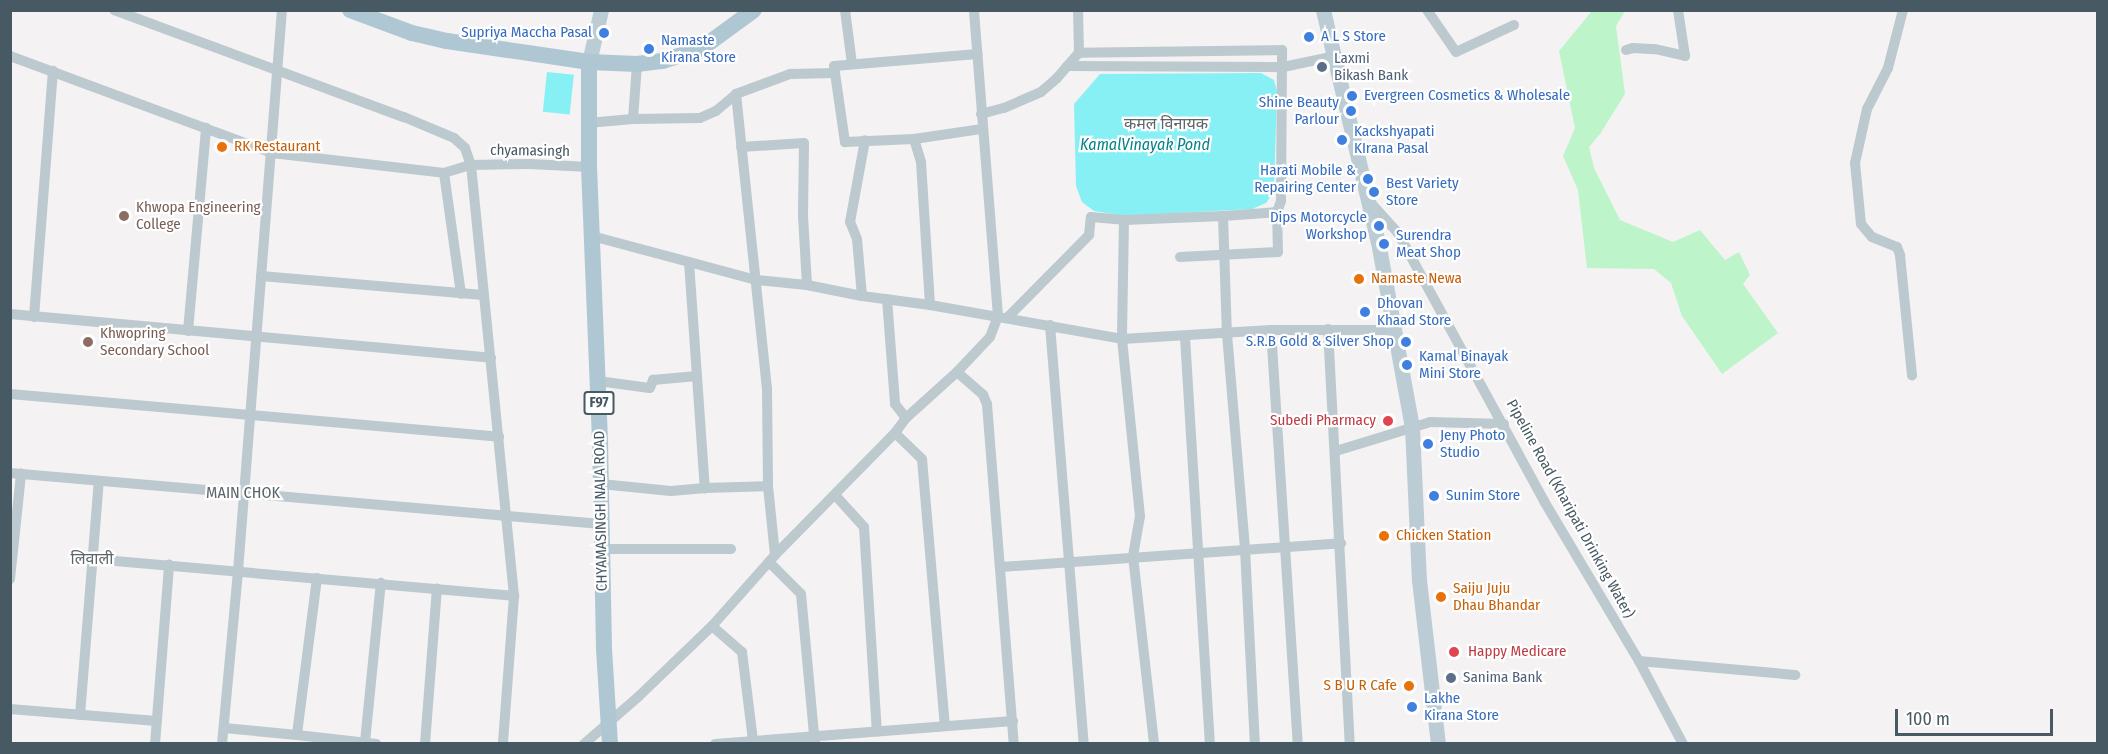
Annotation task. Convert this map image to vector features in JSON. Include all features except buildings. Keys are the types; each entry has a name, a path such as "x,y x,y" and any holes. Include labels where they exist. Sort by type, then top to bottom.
{"main road":[{"path":"350,10 412,33 447,41 589,62 637,64 663,61 702,48 754,10"},
{"path":"589,62 601,10"},
{"path":"1323,10 1369,201 1412,427 1419,580 1438,744"},
{"name":"CHYAMASINGH NALA ROAD","path":"589,62 589,168 598,381 607,723 610,744"}],"street":[{"path":"114,10 276,72 350,96 454,138 465,148 471,165 514,596 503,744"},
{"path":"222,744 238,571 282,10"},
{"path":"845,10 852,64"},
{"path":"974,10 982,129 1003,317"},
{"path":"981,114 1004,108 1041,92 1067,66 1079,52 1078,10"},
{"path":"1427,10 1456,52 1514,25"},
{"path":"1626,50 1633,48 1655,50 1685,56 1678,10"},
{"path":"1903,10 1888,68 1867,109 1855,163 1862,225 1872,237 1897,247 1900,255 1912,375"},
{"path":"1079,52 1282,50 1282,190 1277,212 1278,252 1180,257"},
{"path":"977,54 834,66 834,73 845,142 914,138 982,129"},
{"path":"10,56 272,153 444,174 461,294"},
{"path":"1067,66 1283,67 1335,56"},
{"path":"633,119 637,64"},
{"path":"34,317 53,71"},
{"path":"588,123 633,119 700,118 716,111 735,94 790,74 834,73"},
{"path":"735,94 767,388 768,486 772,558 801,594 815,740"},
{"path":"188,331 206,128"},
{"path":"914,138 921,162 930,305"},
{"path":"862,296 859,255 850,222 865,140"},
{"path":"741,147 804,143 803,216 807,285"},
{"name":"chyamasingh","path":"444,174 471,165 530,164 589,168"},
{"name":"Pipeline Road (Kharipati Drinking Water)","path":"1369,201 1398,232 1544,501 1639,661 1683,744"},
{"path":"584,744 712,626 772,558 895,433 906,418 957,372 990,337 1003,317 1089,234 1091,217 1124,220 1277,212"},
{"path":"1223,216 1227,334 1245,549 1255,744"},
{"path":"1124,220 1122,339 1140,516 1133,556 1154,744"},
{"path":"592,236 756,280 807,285 1122,339 1185,337 1271,330 1394,330"},
{"path":"689,262 705,488"},
{"path":"261,276 483,295"},
{"path":"887,299 895,404 906,418"},
{"path":"10,314 491,358"},
{"path":"1050,325 1084,744"},
{"path":"1328,329 1350,744"},
{"path":"1271,330 1287,547 1298,744"},
{"path":"1185,337 1210,744"},
{"path":"957,372 983,395 987,404 1014,744"},
{"path":"598,381 650,387 653,380 697,376"},
{"path":"10,394 499,437"},
{"path":"1335,451 1430,422 1504,424"},
{"path":"895,433 921,459 945,725"},
{"path":"10,579 16,473 601,524"},
{"path":"80,715 99,481"},
{"path":"601,484 671,491 768,486"},
{"path":"834,495 864,527 877,732"},
{"path":"1001,567 1069,560 1341,543"},
{"path":"601,549 731,549"},
{"path":"92,559 514,596"},
{"path":"155,744 170,565"},
{"path":"297,735 317,578"},
{"path":"224,728 370,743 381,583"},
{"path":"425,744 437,588"},
{"path":"712,626 742,652 753,740"},
{"path":"1639,661 1795,675"},
{"path":"10,709 157,721"},
{"path":"715,744 753,740 815,740 945,725 1013,721"}],"green space":[{"path":"1592,11 1622,11 1624,13 1616,26 1625,94 1589,147 1594,168 1620,220 1673,242 1700,230 1725,260 1739,252 1750,275 1743,284 1778,333 1722,374 1682,316 1671,283 1654,269 1587,268 1578,190 1563,156 1575,128 1559,51"}],"water":[{"path":"547,72 574,75 570,115 543,112"},
{"name":"KamalVinayak Pond","path":"1261,73 1274,80 1277,91 1274,192 1266,203 1252,209 1125,216 1094,211 1082,202 1076,186 1074,104 1100,74"}],"place":[{"name":"Supriya Maccha Pasal","path":"604,33"},
{"name":"A L S Store","path":"1309,37"},
{"name":"Namaste Kirana Store","path":"649,49"},
{"name":"Laxmi Bikash Bank","path":"1322,67"},
{"name":"Evergreen Cosmetics & Wholesale","path":"1352,96"},
{"name":"Shine Beauty Parlour","path":"1351,111"},
{"name":"Kackshyapati KIrana Pasal","path":"1342,140"},
{"name":"RK Restaurant","path":"222,147"},
{"name":"Harati Mobile & Repairing Center","path":"1368,179"},
{"name":"Best Variety Store","path":"1374,192"},
{"name":"Khwopa Engineering College","path":"124,216"},
{"name":"Dips Motorcycle Workshop","path":"1379,226"},
{"name":"Surendra Meat Shop","path":"1384,244"},
{"name":"Namaste Newa","path":"1359,279"},
{"name":"Dhovan Khaad Store","path":"1365,312"},
{"name":"Khwopring Secondary School","path":"88,342"},
{"name":"S.R.B Gold & Silver Shop","path":"1406,342"},
{"name":"Kamal Binayak Mini Store","path":"1407,365"},
{"name":"Subedi Pharmacy","path":"1388,421"},
{"name":"Jeny Photo Studio","path":"1428,444"},
{"name":"Sunim Store","path":"1434,496"},
{"name":"Chicken Station","path":"1384,536"},
{"name":"Saiju Juju Dhau Bhandar","path":"1441,597"},
{"name":"Happy Medicare","path":"1454,652"},
{"name":"Sanima Bank","path":"1451,678"},
{"name":"S B U R Cafe","path":"1409,686"},
{"name":"Lakhe Kirana Store","path":"1412,707"}],"district":[{"name":"कमल विनायक","path":"1166,124"},
{"name":"MAIN CHOK","path":"243,493"},
{"name":"लिवाली","path":"92,559"}]}
